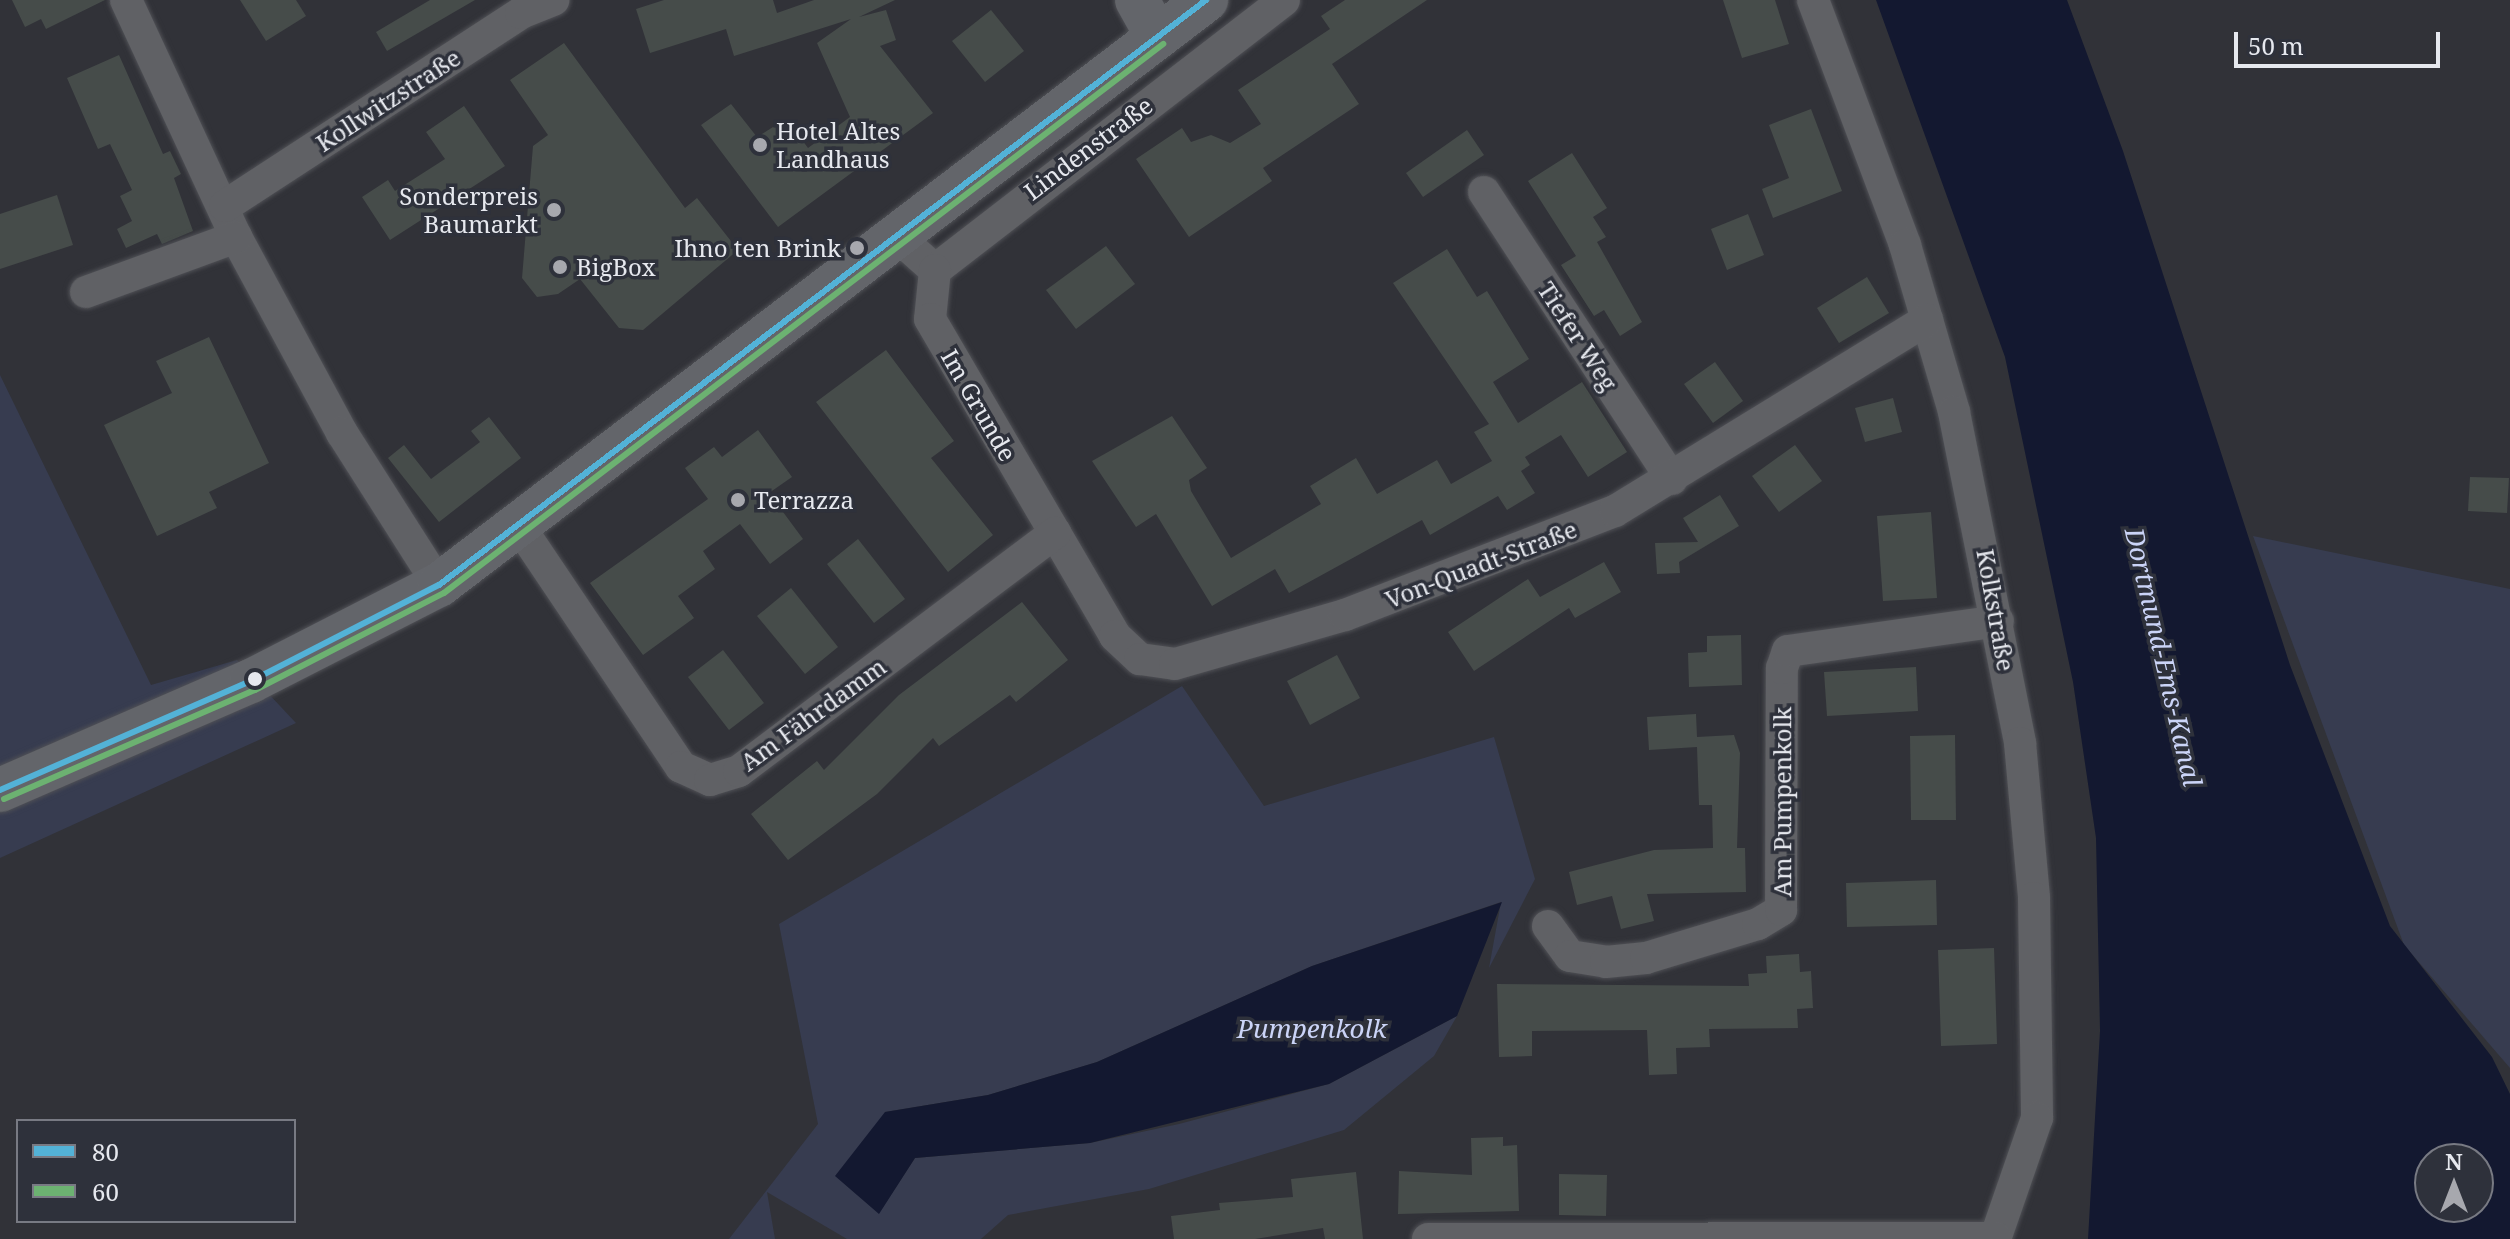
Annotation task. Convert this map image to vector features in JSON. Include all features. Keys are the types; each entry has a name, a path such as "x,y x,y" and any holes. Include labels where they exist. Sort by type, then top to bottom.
{"main road":[{"name":"Lindenstraße","path":"0,790 276,669 439,585 897,236 1147,18 1206,0"}],"street":[{"path":"126,0 225,206 236,237 342,433 439,585"},
{"name":"Kollwitzstraße","path":"225,206 518,7 554,0"},
{"name":"Lindenstraße","path":"935,270 1284,0"},
{"name":"Kolkstraße","path":"1813,0 1927,320 1967,464 1998,621 2026,805 2039,1051 2037,1118 1996,1238"},
{"name":"Tiefer Weg","path":"1484,192 1672,479"},
{"path":"897,236 935,270"},
{"path":"86,292 236,237"},
{"name":"Im Grunde","path":"935,270 930,319 1055,533"},
{"name":"Von-Quadt-Straße","path":"1055,533 1115,636 1140,659 1175,664 1515,554 1672,479 1927,320"},
{"name":"Am Fährdamm","path":"519,526 681,767 710,780 739,771 1055,533"},
{"name":"Am Pumpenkolk","path":"1548,926 1570,956 1606,962 1646,958 1758,924 1781,910 1782,668 1788,651 1998,621"},
{"path":"1428,1239 1996,1238"}],"shaded area":[{"path":"0,375 151,685 237,660 296,723 0,858"},
{"path":"2253,536 2510,589 2510,1068 2404,945"},
{"path":"1182,686 1264,806 1494,737 1535,879 1489,968 1501,902 1312,966 1097,1062 988,1095 885,1112 879,1213 915,1158 1090,1143 1179,1124 1329,1084 1457,1016 1434,1056 1344,1130 1149,1189 1008,1215 981,1239 847,1239 767,1192 775,1239 729,1239 818,1124 779,924"}],"water":[{"name":"Dortmund-Ems-Kanal","path":"1876,0 2067,0 2123,151 2290,665 2390,926 2492,1057 2510,1094 2510,1239 2088,1239 2100,1031 2096,838 2073,682 2005,357"},
{"name":"Pumpenkolk","path":"1502,902 1457,1016 1329,1084 1090,1143 915,1158 879,1214 835,1176 885,1112 988,1095 1097,1062 1312,966"}],"building":[{"path":"12,0 105,0 46,29 41,19 25,27"},
{"path":"240,0 296,0 306,16 266,41"},
{"path":"430,0 475,0 387,51 376,32"},
{"path":"664,0 773,0 777,13 814,0 895,0 859,17 886,10 896,40 880,46 933,113 778,227 701,125 731,104 757,137 773,127 794,129 808,148 850,117 817,43 851,19 734,56 726,29 650,53 636,9"},
{"path":"1345,0 1427,0 1332,64 1359,104 1263,168 1272,181 1189,237 1136,159 1182,128 1191,142 1211,135 1230,143 1261,124 1238,90 1330,29 1321,16"},
{"path":"1723,0 1775,0 1789,44 1742,58"},
{"path":"991,10 1024,51 985,82 952,41"},
{"path":"564,43 685,208 697,198 738,250 643,330 619,328 580,279 558,294 537,297 522,278 533,146 548,135 510,80"},
{"path":"119,55 163,154 170,151 181,174 174,178 193,231 162,244 157,234 126,248 117,229 132,221 120,196 132,190 110,144 98,149 67,78"},
{"path":"464,106 505,166 390,240 362,197 388,180 395,191 445,159 426,132"},
{"path":"1811,109 1842,191 1773,218 1762,189 1789,178 1769,125"},
{"path":"1467,130 1484,155 1423,197 1406,173"},
{"path":"1572,153 1607,208 1593,217 1606,237 1597,242 1642,322 1620,336 1604,310 1594,316 1561,265 1576,256 1528,181"},
{"path":"57,195 73,245 0,269 0,214"},
{"path":"1748,214 1764,255 1727,270 1711,229"},
{"path":"1106,246 1135,284 1076,329 1046,290"},
{"path":"1447,249 1477,297 1487,291 1529,359 1493,382 1518,423 1582,382 1627,452 1588,477 1561,435 1525,457 1530,465 1521,471 1535,493 1507,510 1498,496 1430,535 1422,520 1289,593 1275,569 1212,606 1156,514 1136,527 1092,461 1172,416 1207,468 1189,480 1191,491 1231,558 1321,504 1310,486 1356,458 1377,494 1437,460 1451,484 1492,461 1474,432 1489,424 1393,283"},
{"path":"1867,277 1889,313 1839,343 1817,308"},
{"path":"209,337 269,463 209,492 217,508 157,536 104,425 172,393 156,361"},
{"path":"886,350 954,441 931,458 993,535 948,572 816,402"},
{"path":"1715,362 1743,401 1713,423 1684,384"},
{"path":"1893,398 1902,432 1865,442 1855,408"},
{"path":"489,417 521,458 439,522 388,458 404,445 431,479 480,442 471,431"},
{"path":"758,430 792,477 769,493 803,539 770,564 740,524 703,551 715,569 678,596 694,618 643,655 590,583 708,499 685,468 714,447 722,457"},
{"path":"1795,445 1822,481 1779,512 1752,476"},
{"path":"2470,477 2509,478 2507,513 2468,511"},
{"path":"1720,495 1739,526 1679,562 1680,573 1657,574 1655,543 1698,542 1683,518"},
{"path":"1931,512 1937,598 1883,601 1877,516"},
{"path":"858,539 905,599 874,623 827,564"},
{"path":"1604,562 1621,592 1575,618 1569,608 1474,671 1448,632 1528,579 1540,597"},
{"path":"791,588 838,647 805,674 757,616"},
{"path":"1022,602 1068,660 1016,702 1010,695 939,746 933,738 877,794 788,860 751,814 817,761 824,770 899,695"},
{"path":"1741,635 1742,685 1689,687 1688,653 1707,652 1707,636"},
{"path":"723,650 764,703 729,730 688,677"},
{"path":"1337,655 1360,698 1310,725 1287,681"},
{"path":"1916,667 1918,711 1827,716 1824,672"},
{"path":"1696,714 1697,737 1734,735 1740,753 1737,848 1745,848 1746,892 1647,894 1654,921 1621,929 1612,896 1577,905 1569,872 1654,850 1713,848 1712,805 1699,805 1697,747 1649,750 1647,717"},
{"path":"1955,735 1956,820 1911,820 1910,736"},
{"path":"1936,880 1937,925 1847,927 1846,883"},
{"path":"1994,948 1997,1044 1941,1046 1938,950"},
{"path":"1799,954 1800,972 1811,971 1813,1008 1797,1009 1798,1028 1709,1029 1710,1047 1676,1048 1677,1074 1649,1075 1647,1030 1532,1031 1532,1056 1499,1057 1497,984 1749,986 1748,974 1767,973 1766,956"},
{"path":"1503,1137 1503,1146 1517,1145 1519,1211 1398,1214 1399,1171 1472,1175 1471,1138"},
{"path":"1356,1172 1363,1239 1325,1239 1323,1228 1255,1239 1174,1239 1171,1216 1220,1210 1219,1203 1293,1197 1291,1179"},
{"path":"1559,1174 1607,1175 1606,1216 1559,1215"}],"transit line":[{"name":"80","path":"0,790 251,681 439,585 1206,0"},
{"name":"60","path":"4,799 255,690 444,593 1163,44"}],"place":[{"name":"Hotel Altes Landhaus","path":"760,145"},
{"name":"Sonderpreis Baumarkt","path":"554,210"},
{"name":"Ihno ten Brink","path":"857,248"},
{"name":"BigBox","path":"560,267"},
{"name":"Terrazza","path":"738,500"}]}
